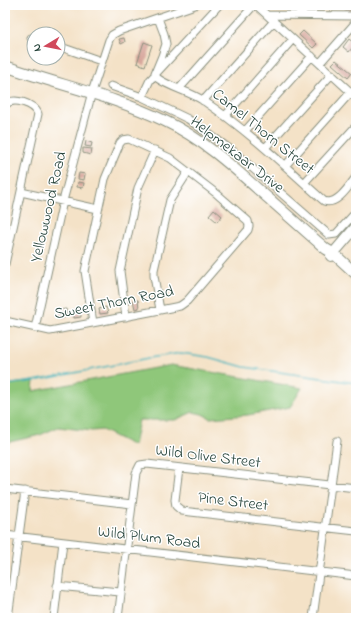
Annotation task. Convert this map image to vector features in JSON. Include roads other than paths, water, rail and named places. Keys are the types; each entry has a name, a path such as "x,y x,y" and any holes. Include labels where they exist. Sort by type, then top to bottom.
{"street":[{"name":"Yellowwood Road","path":"35,328 63,201 92,92 108,40 112,35 119,31 195,5"},
{"path":"142,97 150,80 219,5"},
{"path":"179,89 255,5 353,94 285,166"},
{"path":"267,15 356,16"},
{"path":"155,75 166,44 158,18"},
{"path":"203,101 274,21"},
{"path":"320,63 354,27"},
{"path":"225,116 293,39"},
{"path":"66,49 101,61"},
{"path":"245,131 312,56"},
{"name":"Helpmekaar Drive","path":"5,66 92,92 165,120 193,136 247,179 330,253 356,274"},
{"path":"265,148 332,74"},
{"name":"Camel Thorn Street","path":"155,75 159,80 203,101 225,116 265,148 324,201 331,202 339,196 356,177"},
{"path":"111,86 142,97 188,119 223,143 329,235 336,234 356,212"},
{"path":"5,104 10,101 21,102 33,106 38,114 5,264"},
{"path":"304,183 356,126"},
{"name":"Sweet Thorn Road","path":"5,321 50,331 180,306 187,301 249,228 248,221 217,194 170,158 132,139 127,139 121,142 105,177 98,208"},
{"path":"126,317 120,271 138,188 155,150"},
{"path":"160,310 154,270 170,200 188,172"},
{"path":"21,192 98,208 84,270 93,323"},
{"path":"330,253 356,227"},
{"name":"Helpmekaar Drive","path":"330,253 356,279"},
{"path":"313,618 337,441"},
{"name":"Wild Olive Street","path":"118,618 120,592 136,473 140,465 147,464 356,488"},
{"name":"Pine Street","path":"179,468 175,500 176,506 182,510 326,528"},
{"path":"5,489 132,504"},
{"path":"8,618 25,491"},
{"path":"326,528 356,531"},
{"name":"Wild Plum Road","path":"5,535 356,576"},
{"path":"54,618 63,542"},
{"path":"57,586 120,592"}],"waterway":[{"path":"5,385 34,381 181,353 208,357 244,367 356,383"}]}
